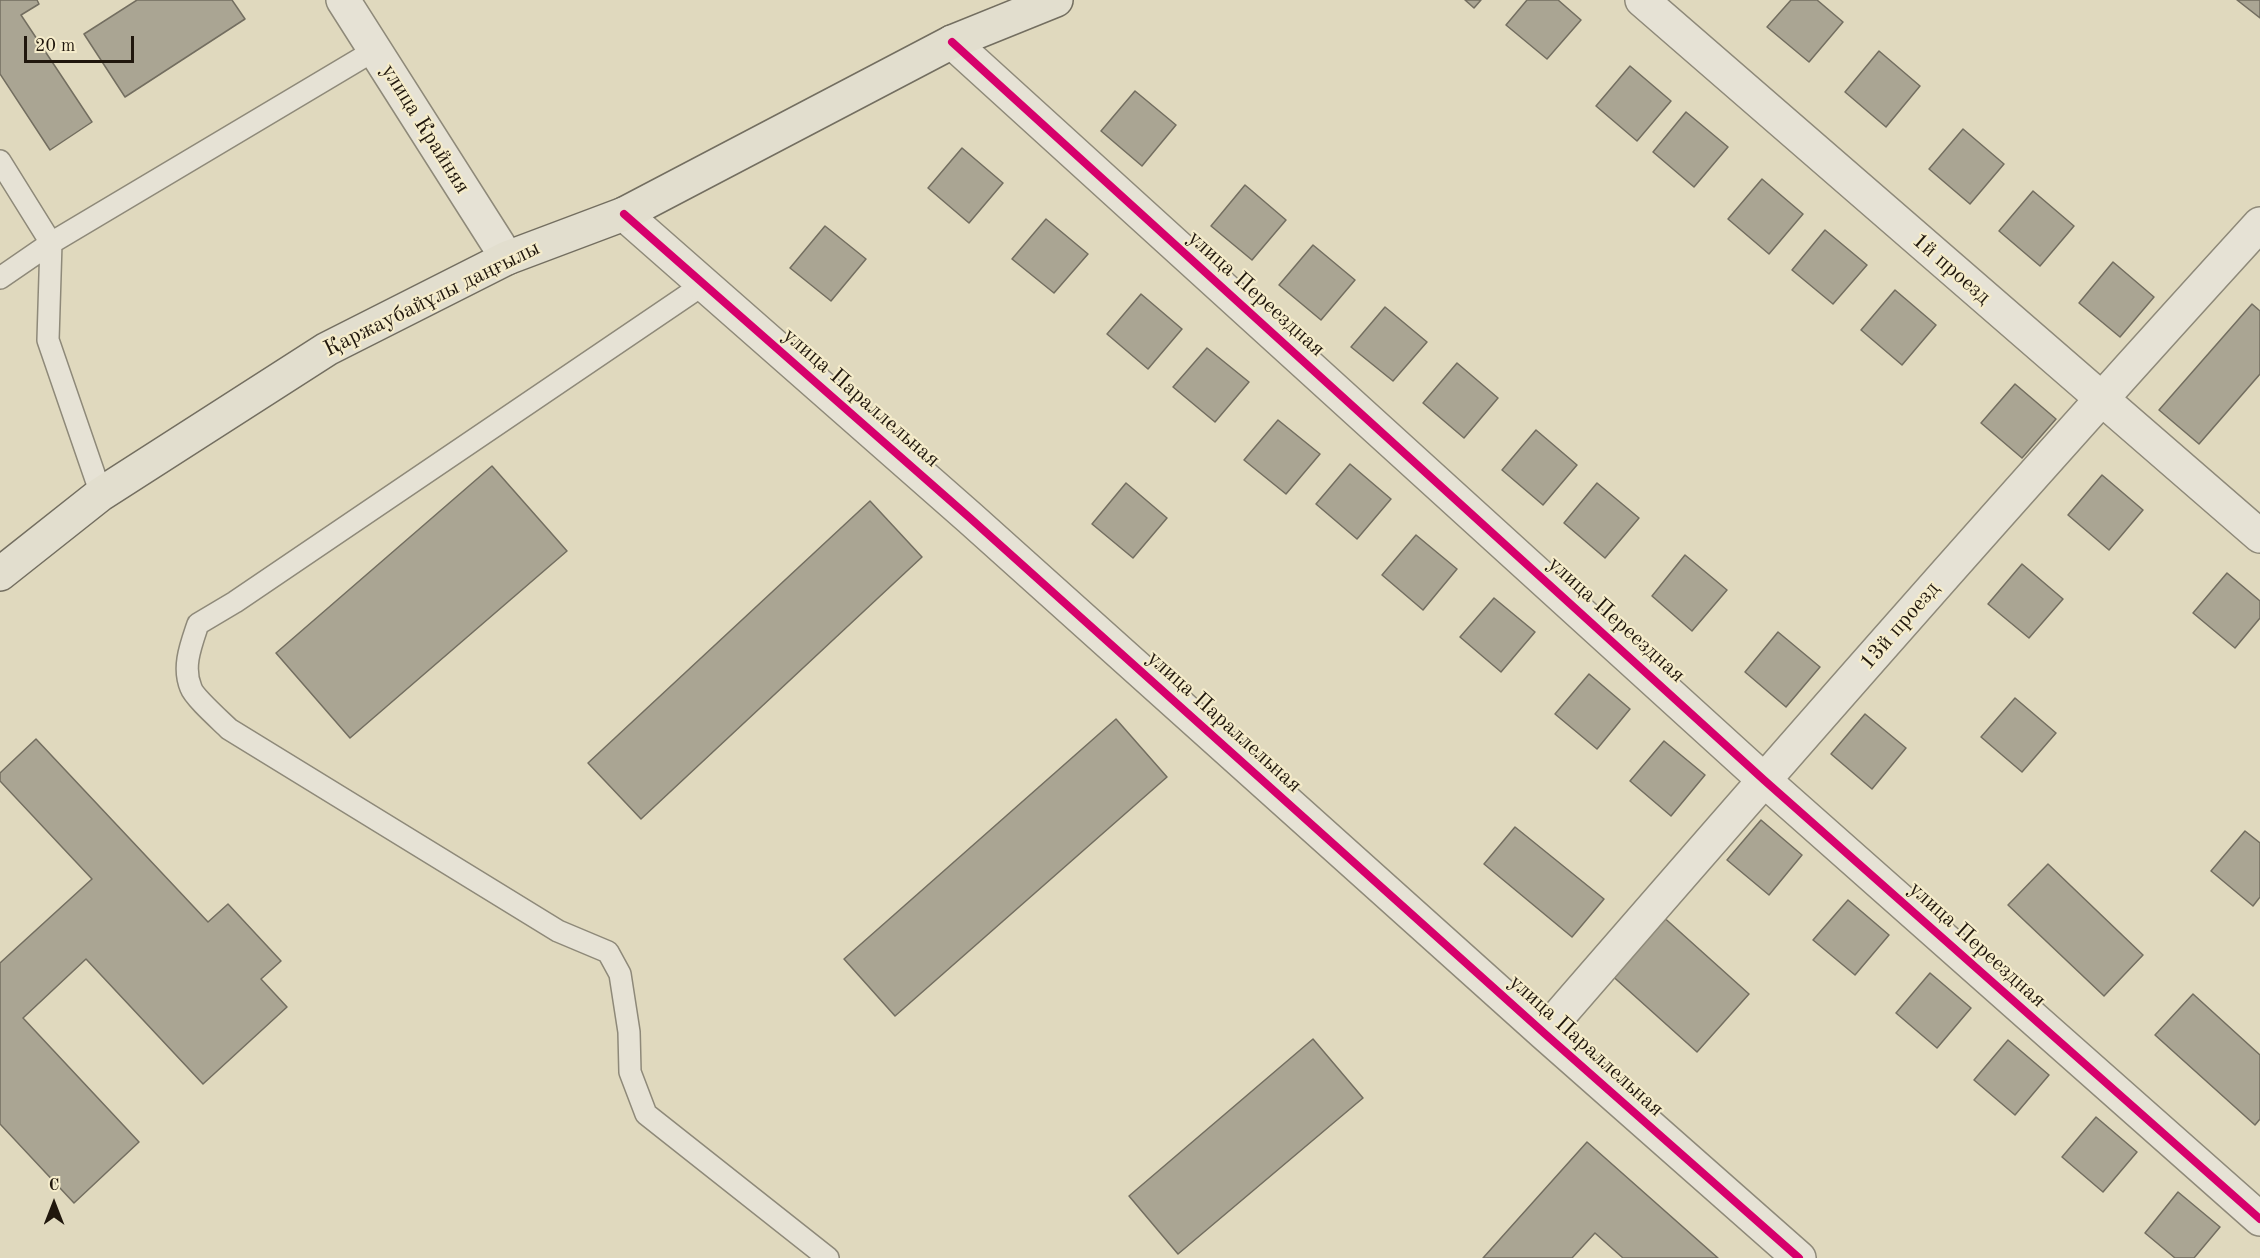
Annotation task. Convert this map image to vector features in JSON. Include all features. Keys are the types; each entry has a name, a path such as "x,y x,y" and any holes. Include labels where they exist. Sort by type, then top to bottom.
{"highway":[{"name":"Қаржаубайұлы даңғылы","path":"0,574 101,494 327,349 507,258 624,214 952,42 1056,0"}],"street":[{"name":"улица Крайняя","path":"343,0 507,258"},
{"name":"1й проезд","path":"1642,0 2260,536"},
{"name":"улица Переездная","path":"952,42 1764,780 2260,1219"},
{"name":"улица Параллельная","path":"624,214 970,518 1544,1033 1799,1258"},
{"name":"13й проезд","path":"1544,1033 2100,399 2260,224"}],"lane":[{"path":"0,278 51,243 375,50"},
{"path":"0,161 51,243 48,340 101,494"},
{"path":"704,284 235,602 198,624 188,656 188,672 191,690 229,729 558,931 608,952 620,974 629,1032 630,1072 646,1114 828,1258"}],"building":[{"path":"0,0 37,0 39,4 21,15 92,122 50,150 0,74"},
{"path":"137,0 232,0 245,19 125,97 84,34"},
{"path":"1465,0 1481,0 1474,8"},
{"path":"1527,0 1558,0 1581,20 1547,59 1506,25"},
{"path":"1791,0 1817,0 1843,22 1809,62 1767,27"},
{"path":"2237,0 2260,0 2260,18"},
{"path":"1879,51 1920,86 1886,127 1845,92"},
{"path":"1630,66 1671,101 1637,141 1596,106"},
{"path":"1135,91 1176,125 1142,166 1101,131"},
{"path":"1686,112 1728,147 1694,187 1653,152"},
{"path":"1963,129 2004,164 1970,204 1929,169"},
{"path":"962,148 1003,183 969,223 928,188"},
{"path":"1762,179 1803,214 1769,254 1728,219"},
{"path":"1245,185 1286,220 1252,260 1211,226"},
{"path":"2033,191 2074,226 2040,266 1999,231"},
{"path":"1046,219 1088,254 1054,293 1012,259"},
{"path":"825,226 866,259 831,301 790,268"},
{"path":"1825,230 1867,265 1833,304 1792,270"},
{"path":"1313,245 1355,280 1321,320 1279,285"},
{"path":"2113,262 2154,297 2120,337 2079,303"},
{"path":"1895,290 1936,325 1902,365 1861,330"},
{"path":"1141,294 1182,329 1148,369 1107,334"},
{"path":"2252,304 2260,311 2260,374 2199,444 2159,410"},
{"path":"1385,307 1427,342 1393,381 1351,347"},
{"path":"1207,348 1249,382 1215,422 1173,387"},
{"path":"1457,363 1498,398 1464,438 1423,403"},
{"path":"2015,384 2056,419 2022,458 1981,423"},
{"path":"1278,420 1320,454 1286,494 1244,460"},
{"path":"1536,430 1577,465 1543,505 1502,470"},
{"path":"1350,464 1391,499 1357,539 1316,504"},
{"path":"492,466 567,551 350,738 276,653"},
{"path":"2102,475 2143,510 2109,550 2068,515"},
{"path":"1126,483 1167,518 1133,558 1092,524"},
{"path":"1597,483 1639,518 1605,558 1564,523"},
{"path":"870,501 922,557 641,819 588,763"},
{"path":"1416,535 1457,569 1423,610 1382,575"},
{"path":"1685,555 1727,590 1692,631 1652,596"},
{"path":"2022,564 2063,599 2029,638 1988,604"},
{"path":"2227,573 2260,601 2260,618 2235,648 2193,613"},
{"path":"1494,598 1535,632 1501,672 1460,637"},
{"path":"1778,632 1820,667 1786,707 1745,672"},
{"path":"1589,674 1630,709 1597,749 1555,714"},
{"path":"2015,698 2056,733 2022,772 1981,737"},
{"path":"1865,714 1906,748 1872,789 1831,754"},
{"path":"1116,719 1167,777 895,1016 844,959"},
{"path":"36,739 208,922 228,904 281,961 261,979 287,1007 203,1084 86,959 23,1018 139,1142 74,1203 0,1124 0,963 92,879 0,781 0,773"},
{"path":"1664,741 1705,775 1671,816 1630,781"},
{"path":"1761,820 1802,855 1769,895 1727,860"},
{"path":"1515,827 1604,899 1572,937 1484,864"},
{"path":"2245,831 2260,843 2260,897 2253,906 2211,871"},
{"path":"2048,864 2143,955 2104,996 2008,905"},
{"path":"1848,900 1889,935 1855,975 1813,940"},
{"path":"1660,914 1749,994 1697,1052 1608,972"},
{"path":"1930,973 1971,1008 1937,1048 1896,1013"},
{"path":"2193,994 2260,1055 2260,1119 2255,1125 2155,1035"},
{"path":"1313,1039 1363,1098 1178,1254 1129,1196"},
{"path":"2008,1040 2049,1075 2015,1115 1974,1080"},
{"path":"2096,1117 2137,1152 2103,1192 2062,1157"},
{"path":"1587,1142 1718,1258 1623,1258 1595,1233 1572,1258 1483,1258"},
{"path":"2178,1192 2220,1227 2194,1258 2175,1258 2145,1233"}],"cycle path":[{"path":"952,42 1764,780 2260,1219"},
{"path":"624,214 970,518 1544,1033 1799,1258"}]}
